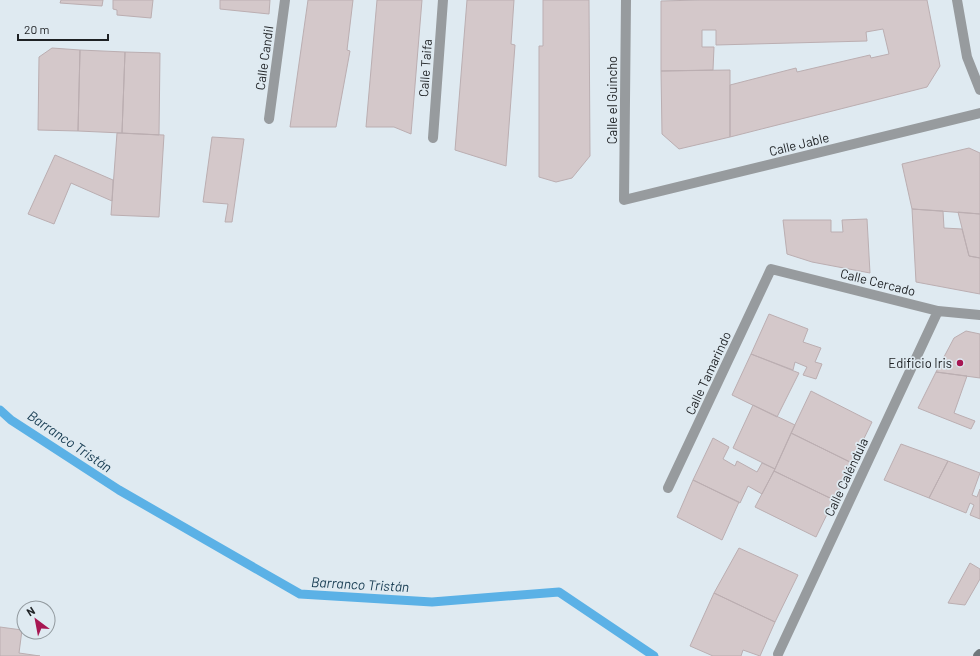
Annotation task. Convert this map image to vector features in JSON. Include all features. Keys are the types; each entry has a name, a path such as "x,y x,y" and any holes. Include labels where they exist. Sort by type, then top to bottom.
{"street":[{"name":"Calle Candil","path":"269,118 285,0"},
{"name":"Calle Taifa","path":"433,138 443,0"},
{"name":"Calle el Guincho","path":"624,200 626,0"},
{"path":"957,0 967,57 980,90"},
{"name":"Calle Jable","path":"624,200 980,113"},
{"name":"Calle Cercado","path":"771,269 938,311 980,315"},
{"name":"Calle Tamarindo","path":"668,488 771,269"},
{"name":"Calle Caléndula","path":"778,654 938,311"}],"building":[{"path":"61,0 103,0 102,6 60,3"},
{"path":"113,0 153,0 151,18 117,15 117,10 113,9"},
{"path":"220,0 270,0 269,14 220,9"},
{"path":"308,0 353,0 347,50 350,51 336,127 290,127"},
{"path":"377,0 422,0 411,134 394,127 366,127"},
{"path":"467,0 514,0 511,44 515,45 506,166 455,150"},
{"path":"543,0 589,0 590,156 572,178 556,182 539,177 539,46 543,46"},
{"path":"927,0 940,66 927,87 730,137 730,85 796,68 797,72 870,55 871,58 889,54 883,29 866,32 867,41 716,45 716,30 702,30 702,47 714,47 713,70 661,71 661,1"},
{"path":"52,48 80,50 78,131 38,130 39,57"},
{"path":"80,50 125,52 122,133 78,131"},
{"path":"125,52 160,53 159,135 122,133"},
{"path":"730,70 730,137 679,149 662,134 661,71"},
{"path":"117,133 164,135 159,217 111,215"},
{"path":"212,137 244,139 232,222 225,222 228,204 203,202"},
{"path":"969,148 980,153 980,214 912,209 902,164"},
{"path":"55,155 113,180 112,201 71,183 54,224 28,214"},
{"path":"912,209 943,211 944,228 962,229 969,256 980,258 980,294 916,282"},
{"path":"958,212 980,214 980,258 969,256"},
{"path":"867,219 870,273 812,262 787,254 783,220 831,220 831,232 843,232 842,220"},
{"path":"769,314 808,329 803,342 821,348 815,362 822,364 816,379 803,375 807,367 795,362 793,370 751,354"},
{"name":"Edificio Iris","path":"966,331 980,334 980,378 936,372 954,338"},
{"path":"751,354 799,373 777,417 732,395"},
{"path":"936,372 967,376 954,413 975,421 971,429 918,408"},
{"path":"811,391 872,422 852,463 791,433"},
{"path":"753,405 795,425 775,469 733,448"},
{"path":"791,433 852,463 834,500 774,471"},
{"path":"713,438 729,447 723,459 735,466 737,461 757,472 762,463 775,469 762,494 748,486 740,503 693,480"},
{"path":"901,444 948,461 929,498 884,480"},
{"path":"948,461 980,473 972,495 977,497 980,489 980,519 970,515 974,505 970,503 966,513 929,498"},
{"path":"774,471 834,500 816,537 755,507"},
{"path":"693,480 739,502 722,540 677,517"},
{"path":"739,548 798,575 775,622 714,593"},
{"path":"970,563 980,569 980,579 965,605 948,603"},
{"path":"714,593 775,622 760,656 743,650 741,656 713,656 690,646"},
{"path":"0,627 16,629 16,640 21,640 19,653 40,656 0,656"}],"waterway":[{"name":"Barranco Tristán","path":"0,410 11,420 119,490 300,594 432,602 559,592 654,656"}],"place":[{"name":"Edificio Iris","path":"960,363"}]}
